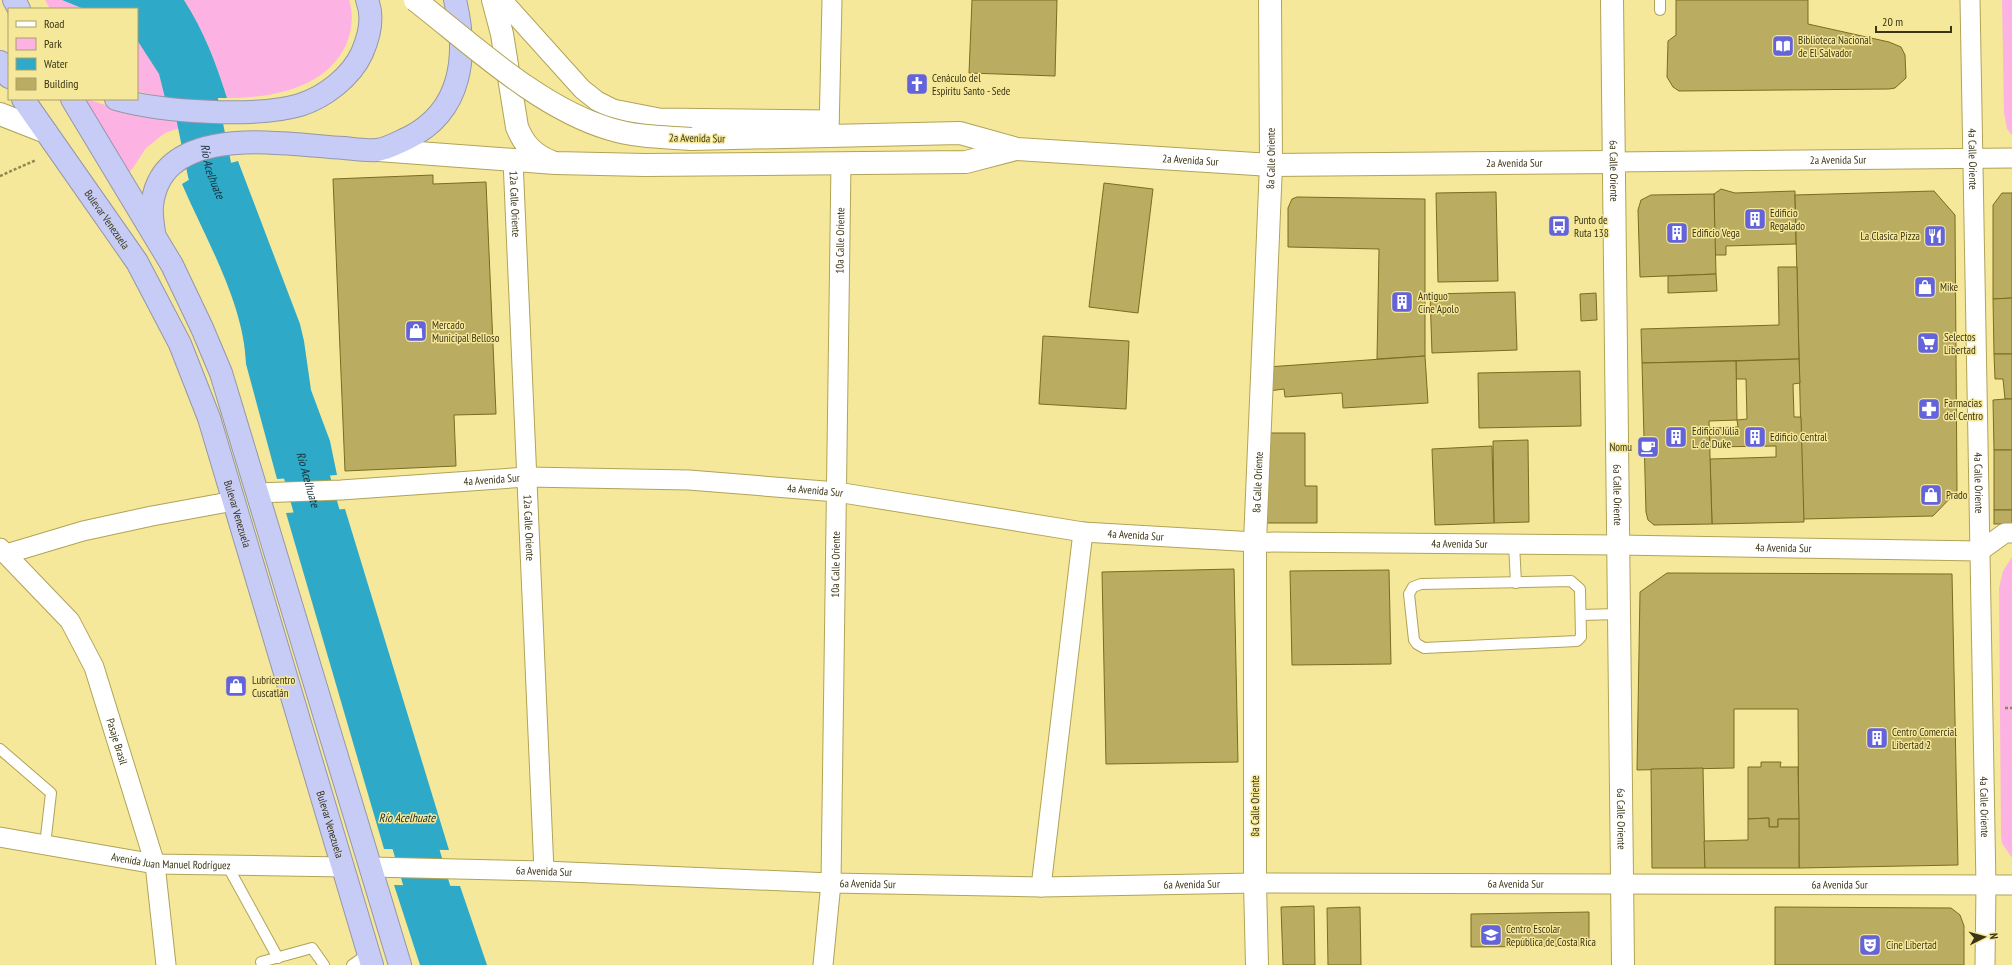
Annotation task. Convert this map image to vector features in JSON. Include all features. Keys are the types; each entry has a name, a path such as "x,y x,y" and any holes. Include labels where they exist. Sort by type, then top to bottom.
{"highway":[{"path":"121,100 168,109 229,112 287,108 315,98 341,81 360,57 369,34 370,19 367,0"},
{"path":"154,236 152,206 155,194 166,172 177,161 202,147 235,143 378,150 419,133 439,117 451,99 458,76 460,62 459,24 455,0"},
{"path":"0,62 8,75"},
{"name":"Bulevar Venezuela","path":"23,100 136,262 180,344 209,418 234,501 343,867 364,961"},
{"path":"73,100 154,236 187,295 221,373 257,493 380,868 400,965"}],"main road":[{"name":"2a Avenida Sur","path":"415,0 518,81 557,107 585,121 611,130 637,135 691,139 829,128 960,133 1017,149 1271,164 1614,162"},
{"path":"493,0 502,34 519,133 528,147 540,157 555,163"},
{"name":"8a Calle Oriente","path":"1257,965 1255,883 1255,542 1271,164 1270,0"},
{"name":"6a Calle Oriente","path":"1612,0 1623,965"},
{"path":"0,114 46,132"},
{"name":"2a Avenida Sur","path":"378,150 555,163 645,165 966,162 1017,149"}],"street":[{"name":"2a Avenida Sur","path":"502,0 582,89 597,100 614,109 645,116 674,119 829,128"},
{"path":"829,128 832,0"},
{"name":"4a Calle Oriente","path":"1970,0 1986,886 1985,965"},
{"name":"2a Avenida Sur","path":"1614,162 1974,157 2012,158"},
{"name":"12a Calle Oriente","path":"513,160 544,871"},
{"name":"10a Calle Oriente","path":"823,965 831,883 841,163"},
{"name":"4a Avenida Sur","path":"257,493 341,490 527,477 689,480 837,492 1083,532 1255,542 1618,545 1980,551"},
{"path":"3,551 152,516 234,501"},
{"path":"1041,887 1083,532"},
{"path":"1980,551 2005,533 2012,533"},
{"name":"Pasaje Brasil","path":"3,551 70,621 94,667 155,864 166,965"},
{"name":"Avenida Juan Manuel Rodríguez","path":"0,837 155,864 343,867"},
{"name":"6a Avenida Sur","path":"380,868 544,871 831,883 1041,887 1255,883 2012,885"}],"lane":[{"path":"1514,544 1516,583"},
{"path":"1572,581 1580,589 1581,637 1577,641 1570,642 1424,648 1417,644 1414,640 1409,594 1413,587 1421,584 1516,583 1572,581"},
{"path":"1581,615 1619,614"},
{"path":"0,749 51,793 45,845"},
{"path":"227,865 278,958"},
{"path":"261,962 312,948 324,965"}],"path":[{"path":"0,176 58,150"}],"green space":[{"path":"45,0 62,0 82,8 49,8"},
{"path":"184,0 349,0 352,17 350,34 346,45 337,60 325,72 311,81 278,93 244,98 227,98 209,48 198,23"},
{"path":"2002,0 2012,0 2012,135 2007,129 2004,113"},
{"path":"138,42 159,74 165,98 138,91"},
{"path":"81,100 90,100 138,116 184,119 189,123 186,126 165,133 146,148 128,173"},
{"path":"2012,557 2012,858 2002,843 2001,834 1999,588 2003,571"}],"water":[{"path":"62,0 184,0 198,23 209,48 227,98 165,98 159,74 138,42 138,8 82,8"},
{"name":"Río Acelhuate","path":"238,161 300,324 311,390 330,441 337,475 277,479 246,364 244,341 239,318 222,272 182,184 205,170"},
{"name":"Río Acelhuate","path":"345,509 449,850 384,849 286,513"},
{"path":"394,885 460,886 487,965 420,965"}],"building":[{"path":"972,0 1057,0 1055,76 969,73"},
{"name":"Biblioteca Nacional de El Salvador","path":"1676,0 1808,0 1808,24 1889,42 1901,47 1905,55 1906,78 1895,88 1889,89 1679,91 1673,87 1667,77 1668,41 1676,35"},
{"name":"Mercado Municipal Belloso","path":"433,175 433,184 486,182 496,414 454,415 456,466 345,471 333,179"},
{"path":"1104,183 1153,189 1138,313 1089,307"},
{"name":"Edificio Regalado","path":"1721,189 1735,193 1795,191 1796,244 1726,246 1726,255 1715,255 1714,194"},
{"path":"1934,191 1955,215 1957,491 1933,516 1803,519 1795,195"},
{"path":"1496,192 1498,281 1438,282 1436,193"},
{"path":"2002,193 2012,193 2012,298 1993,299 1993,205"},
{"name":"Edificio Vega","path":"1714,194 1716,274 1640,277 1638,210 1641,200 1651,195"},
{"name":"Antiguo Cine Apolo","path":"1297,197 1425,199 1425,356 1377,359 1379,249 1288,247 1288,208 1292,199"},
{"path":"1778,267 1797,267 1799,359 1642,363 1641,329 1779,325"},
{"path":"1716,274 1717,291 1668,293 1668,276"},
{"path":"1515,292 1517,350 1432,353 1430,294"},
{"path":"1596,293 1597,320 1581,321 1580,294"},
{"path":"2012,298 2012,354 1994,354 1993,299"},
{"path":"1043,336 1129,341 1126,409 1039,404"},
{"path":"1994,354 2012,354 2012,399 2005,399 2003,379 1995,379"},
{"path":"1425,356 1428,403 1343,408 1342,393 1285,397 1284,389 1269,391 1267,367"},
{"name":"Edificio Central","path":"1799,359 1800,383 1793,384 1794,417 1801,417 1804,522 1712,524 1710,459 1776,457 1776,446 1709,447 1709,428 1738,427 1737,420 1747,419 1746,379 1736,379 1736,361"},
{"name":"Edificio Julia L. de Duke","path":"1736,361 1737,420 1709,421 1712,524 1654,525 1648,520 1646,512 1642,363"},
{"path":"1580,371 1581,426 1479,428 1478,373"},
{"path":"2012,399 2012,450 1994,450 1993,400"},
{"path":"1264,433 1305,433 1305,486 1317,486 1317,523 1265,523"},
{"path":"1528,440 1529,522 1494,523 1493,441"},
{"path":"1492,446 1494,523 1435,525 1432,449"},
{"path":"1994,450 2012,450 2012,510 1994,510"},
{"path":"1994,510 2012,510 2012,524 1994,524"},
{"path":"1234,569 1238,762 1106,764 1102,572"},
{"path":"1389,570 1391,664 1292,665 1290,571"},
{"name":"Centro Comercial Libertad 2","path":"1667,573 1952,574 1958,865 1799,868 1798,709 1734,709 1734,768 1637,770 1640,592"},
{"path":"1761,762 1781,762 1780,767 1798,767 1799,819 1778,819 1778,827 1769,827 1769,818 1748,819 1748,767 1761,767"},
{"path":"1703,768 1705,868 1652,868 1651,769"},
{"path":"1769,818 1769,827 1778,827 1778,819 1799,819 1799,868 1705,868 1704,841 1748,840 1748,819"},
{"path":"1314,906 1315,965 1283,965 1281,907"},
{"path":"1360,907 1361,965 1328,965 1327,908"},
{"name":"Cine Libertad","path":"1775,907 1951,908 1960,915 1964,926 1964,965 1775,965"},
{"path":"1589,912 1589,946 1471,947 1471,914"}],"waterway":[{"name":"Río Acelhuate","path":"153,0 171,30 190,74 210,172 232,226"},
{"name":"Río Acelhuate","path":"290,416 333,570"},
{"name":"Río Acelhuate","path":"399,791 435,914 453,965"}],"place":[{"name":"Biblioteca Nacional de El Salvador","path":"1783,46"},
{"name":"Cenáculo del Espiritu Santo - Sede","path":"917,84"},
{"name":"Edificio Regalado","path":"1755,219"},
{"name":"Punto de Ruta 138","path":"1559,226"},
{"name":"Edificio Vega","path":"1677,233"},
{"name":"La Clasica Pizza","path":"1935,236"},
{"name":"Mike","path":"1925,287"},
{"name":"Antiguo Cine Apolo","path":"1402,302"},
{"name":"Mercado Municipal Belloso","path":"416,331"},
{"name":"Selectos Libertad","path":"1928,343"},
{"name":"Farmacias del Centro","path":"1929,409"},
{"name":"Edificio Julia L. de Duke","path":"1676,437"},
{"name":"Edificio Central","path":"1755,437"},
{"name":"Nomu","path":"1648,447"},
{"name":"Prado","path":"1931,495"},
{"name":"Lubricentro Cuscatlán","path":"236,686"},
{"name":"Centro Comercial Libertad 2","path":"1877,738"},
{"name":"Centro Escolar República de Costa Rica","path":"1491,935"},
{"name":"Cine Libertad","path":"1870,945"}]}
